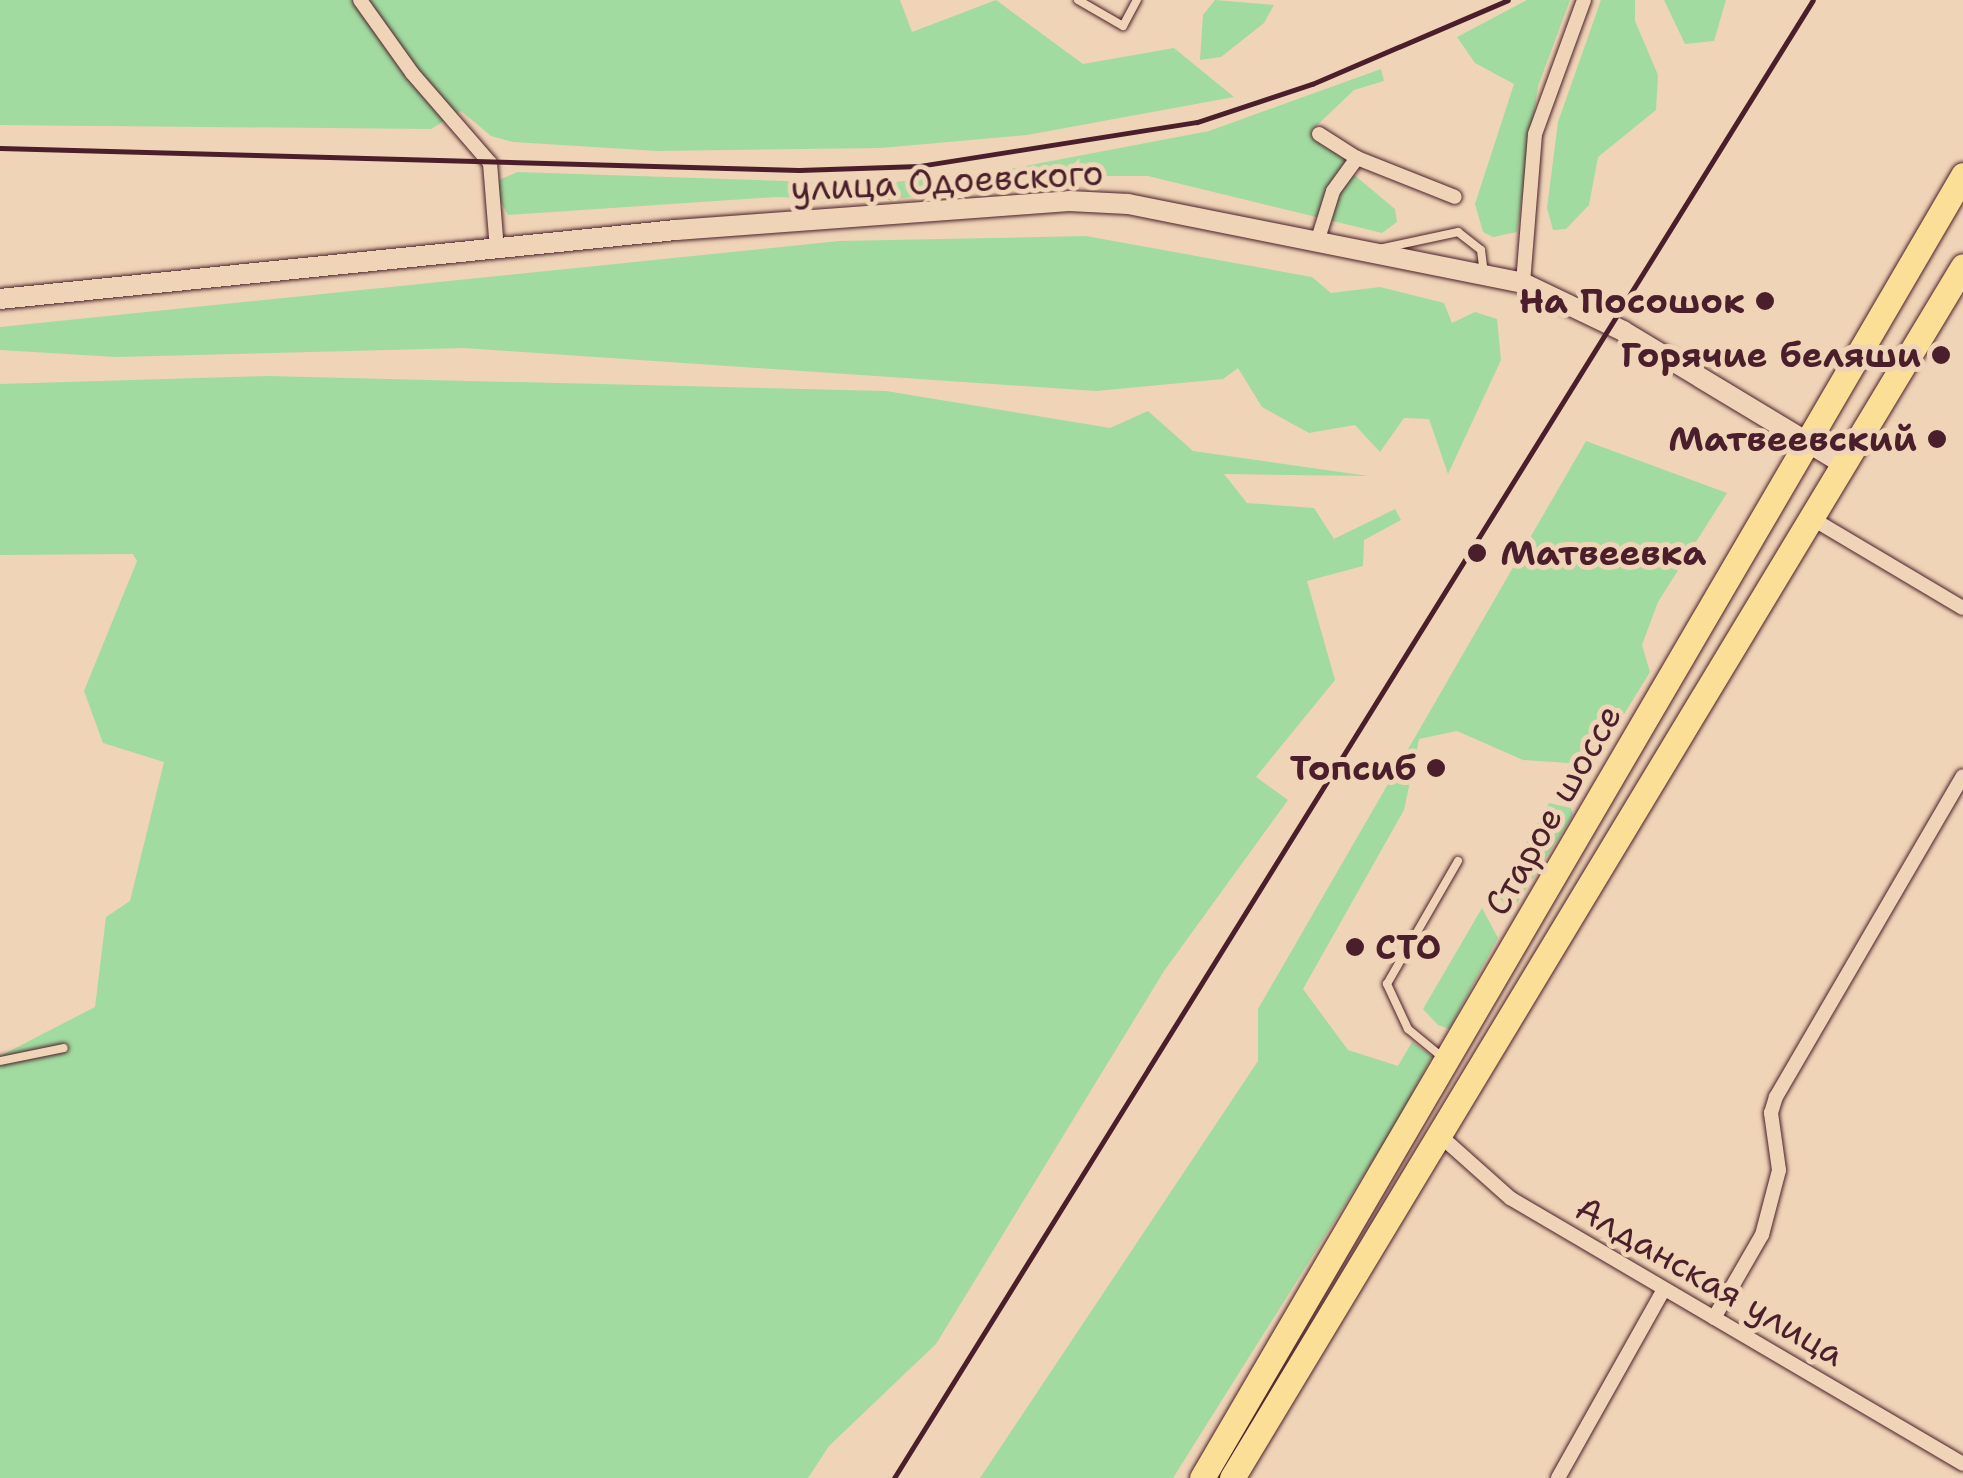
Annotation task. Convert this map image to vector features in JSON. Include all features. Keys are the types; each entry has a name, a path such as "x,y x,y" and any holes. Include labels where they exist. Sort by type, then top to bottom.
{"highway":[{"name":"Старое шоссе","path":"1202,1478 1963,176"},
{"name":"Старое шоссе","path":"1232,1478 1963,266"}],"street":[{"path":"360,0 412,74 490,163 497,250"},
{"path":"1523,282 1535,134 1584,0"},
{"path":"1319,134 1357,158 1455,197"},
{"path":"1318,238 1333,191 1357,158"},
{"name":"улица Одоевского","path":"0,299 497,250 1069,201 1198,214 1523,282 1614,326 1846,465"},
{"path":"1813,519 1963,608"},
{"path":"1714,1318 1762,1235 1779,1170 1771,1113 1776,1097 1963,776"},
{"name":"Алданская улица","path":"1438,1133 1510,1198 1963,1464"},
{"path":"1558,1478 1664,1291"}],"lane":[{"path":"1078,0 1123,26 1137,0"},
{"path":"1374,250 1458,232 1482,250 1484,274"},
{"path":"1447,1062 1408,1029 1387,984 1458,861"},
{"path":"0,1061 64,1048"}],"green space":[{"path":"0,0 900,0 912,32 996,0 1083,64 1174,48 1234,97 1027,135 881,148 657,151 513,142 491,136 461,111 431,129 0,125"},
{"path":"1215,0 1274,5 1264,23 1221,57 1200,60 1203,15"},
{"path":"1527,0 1570,0 1538,86 1517,232 1493,237 1483,232 1475,204 1514,84 1475,63 1457,37"},
{"path":"1601,0 1635,0 1635,21 1658,75 1656,110 1598,157 1589,205 1566,229 1553,230 1547,208 1558,122"},
{"path":"1664,0 1726,0 1714,41 1685,44"},
{"path":"1381,69 1384,81 1354,90 1311,131 1351,156 1346,168 1395,209 1397,222 1382,233 1148,176 1064,176 881,201 776,197 508,215 495,192 501,179 518,172 876,184 999,171 1209,131"},
{"path":"1086,236 1312,277 1331,293 1380,287 1444,303 1452,323 1475,312 1497,319 1501,360 1448,474 1429,419 1404,418 1380,452 1355,425 1309,433 1262,407 1238,368 1223,379 1096,391 464,348 116,357 0,350 0,327 839,241"},
{"path":"267,376 886,391 1110,428 1148,411 1193,451 1368,476 1224,474 1247,503 1314,508 1334,539 1395,509 1401,520 1364,540 1363,566 1307,581 1335,680 1256,777 1288,800 1164,971 936,1344 829,1446 808,1478 0,1478 0,1056 95,1007 106,917 130,901 164,762 103,743 84,691 137,561 133,554 0,555 0,384"},
{"path":"1586,441 1727,493 1658,602 1642,645 1650,672 1599,755 1582,764 1523,760 1457,731 1419,739 1404,810 1303,989 1348,1050 1398,1066 1412,1042 1432,1056 1398,1120 1173,1478 980,1478 1258,1061 1258,1009"},
{"path":"1549,803 1571,808 1573,815 1512,911 1497,896"},
{"path":"1482,908 1498,938 1449,1029 1438,1025 1423,1009"}],"railway":[{"path":"0,148 799,170 919,166 1197,122 1312,84 1508,0"},
{"path":"894,1478 1813,0"}],"place":[{"name":"На Посошок","path":"1765,301"},
{"name":"Горячие беляши","path":"1941,355"},
{"name":"Матвеевский","path":"1937,439"},
{"name":"Матвеевка","path":"1477,553"},
{"name":"Топсиб","path":"1436,768"},
{"name":"СТО","path":"1355,947"}]}
